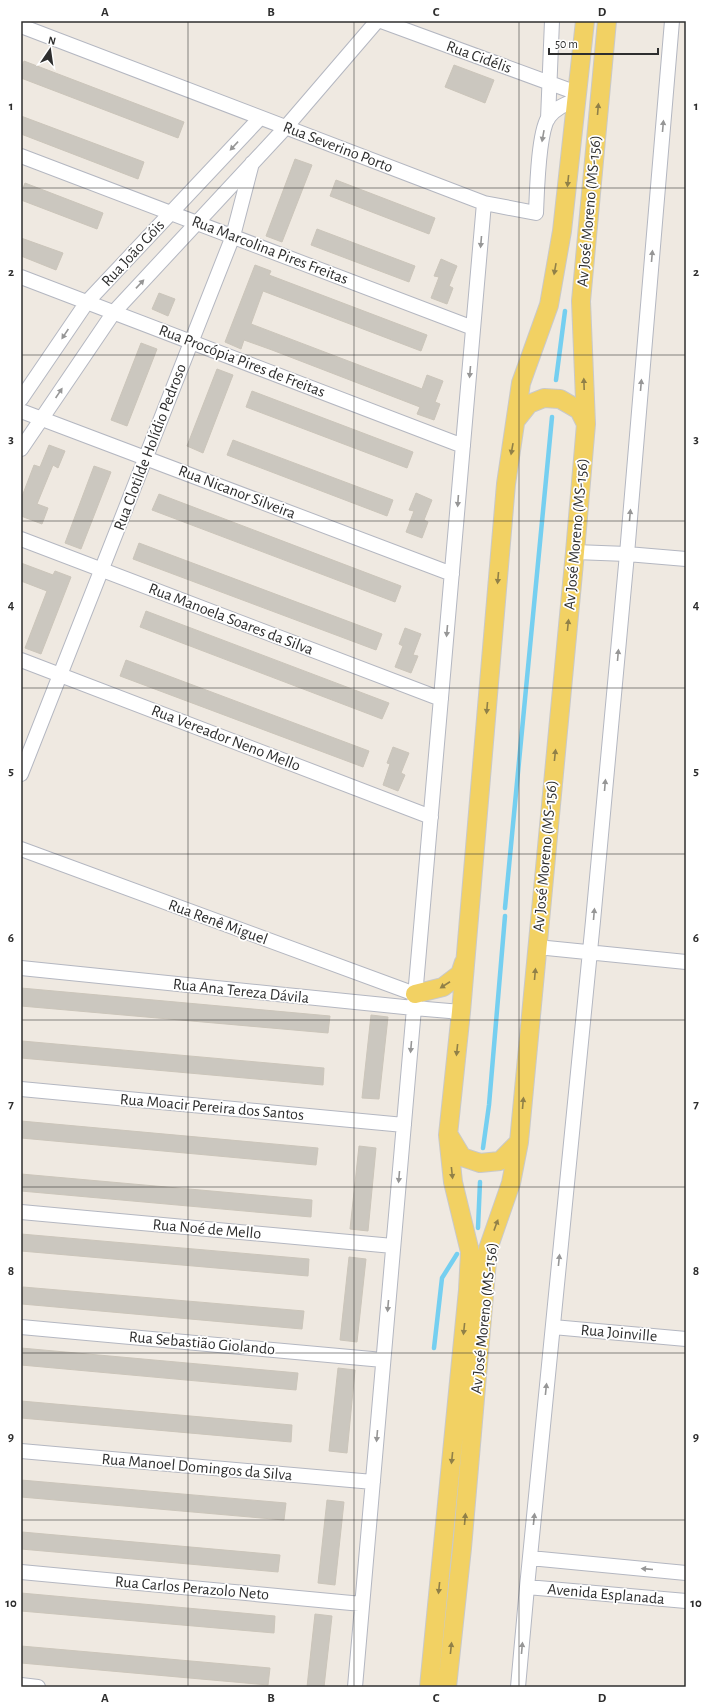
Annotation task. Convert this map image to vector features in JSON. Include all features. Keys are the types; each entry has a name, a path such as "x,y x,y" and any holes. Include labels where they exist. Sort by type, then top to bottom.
{"main road":[{"name":"Av José Moreno (MS-156)","path":"429,1687 468,1290 470,1252 453,1182 448,1135 461,1012 506,484 522,383 549,305 552,290 562,231 585,21"},
{"name":"Av José Moreno (MS-156)","path":"447,1687 462,1548 488,1249 511,1183 519,1142 586,424 581,301 606,21"},
{"path":"517,420 529,404 544,398 560,399 579,410 586,424"},
{"path":"414,1001 443,988 460,974 465,961"},
{"path":"448,1135 462,1157 480,1163 500,1161 519,1142"}],"street":[{"path":"286,127 376,21"},
{"name":"Rua Cidélis","path":"381,21 549,83 577,97"},
{"path":"548,119 552,21"},
{"path":"518,1687 590,953 627,554 672,21"},
{"name":"Rua Severino Porto","path":"21,26 484,203 536,214 543,133 548,119"},
{"path":"548,119 558,108 577,97"},
{"name":"Rua João Góis","path":"21,399 87,302 260,118"},
{"name":"Rua Clotilde Holídio Pedroso","path":"21,774 233,236 252,163 286,127"},
{"name":"Rua Marcolina Pires Freitas","path":"21,156 473,328"},
{"name":"Rua João Góis","path":"21,449 114,312 252,163"},
{"path":"355,1687 484,203"},
{"name":"Rua Procópia Pires de Freitas","path":"21,277 463,446"},
{"name":"Rua Nicanor Silveira","path":"21,411 452,574"},
{"name":"Rua Manoela Soares da Silva","path":"21,539 441,699"},
{"path":"575,552 627,554 686,559"},
{"name":"Rua Vereador Neno Mello","path":"21,660 431,817"},
{"name":"Rua Renê Miguel","path":"21,849 414,1001"},
{"path":"537,947 686,962"},
{"name":"Rua Ana Tereza Dávila","path":"21,968 414,1001 461,1012"},
{"name":"Rua Moacir Pereira dos Santos","path":"21,1089 404,1124"},
{"name":"Rua Noé de Mello","path":"21,1212 393,1246"},
{"name":"Rua Sebastião Giolando","path":"21,1327 384,1360"},
{"name":"Rua Joinville","path":"553,1327 686,1339"},
{"name":"Rua Manoel Domingos da Silva","path":"21,1451 373,1482"},
{"name":"Avenida Esplanada","path":"530,1558 686,1573"},
{"name":"Rua Carlos Perazolo Neto","path":"21,1572 362,1604"},
{"name":"Avenida Esplanada","path":"527,1587 686,1601"},
{"path":"21,1686 38,1687"}],"building":[{"path":"24,61 184,122 178,138 21,78 21,69"},
{"path":"454,65 494,80 485,103 445,87"},
{"path":"21,116 144,162 138,179 21,134"},
{"path":"295,159 312,165 282,242 266,236"},
{"path":"336,180 435,218 429,234 330,196"},
{"path":"25,183 103,213 97,229 21,200 21,193"},
{"path":"317,229 415,266 409,282 311,245"},
{"path":"21,238 63,253 56,270 21,256"},
{"path":"441,259 457,266 449,286 453,288 447,304 431,298 439,277 434,276"},
{"path":"255,265 271,271 269,275 427,335 421,351 263,291 251,324 422,389 427,375 443,381 435,402 440,404 434,420 417,414 420,407 272,350 244,340 241,349 225,342"},
{"path":"159,293 175,299 168,316 152,309"},
{"path":"141,343 157,349 127,426 111,420"},
{"path":"217,369 233,375 203,453 187,446"},
{"path":"252,391 413,452 407,468 246,407"},
{"path":"233,440 393,500 387,516 227,455"},
{"path":"49,445 65,451 58,468 53,465 37,504 48,508 42,524 21,516 21,499 34,465 40,467"},
{"path":"94,466 111,472 81,549 65,543"},
{"path":"416,493 432,500 424,520 428,522 422,538 406,532 414,511 409,510"},
{"path":"159,494 401,586 395,602 152,510"},
{"path":"139,543 382,634 376,650 133,559"},
{"path":"21,563 53,575 55,571 71,577 41,654 25,648 47,591 21,581"},
{"path":"146,611 389,703 382,719 140,627"},
{"path":"405,628 421,634 413,655 418,656 411,673 395,667 403,646 399,644"},
{"path":"126,660 369,751 363,767 120,676"},
{"path":"393,747 409,753 401,773 405,775 398,791 383,785 390,764 387,763"},
{"path":"21,988 330,1016 328,1033 21,1006"},
{"path":"371,1015 388,1017 379,1099 362,1098"},
{"path":"22,1041 324,1068 323,1085 21,1058"},
{"path":"21,1121 318,1148 316,1165 21,1138"},
{"path":"359,1146 376,1148 368,1231 350,1229"},
{"path":"21,1174 312,1200 311,1217 21,1191"},
{"path":"21,1234 309,1259 308,1276 21,1251"},
{"path":"349,1257 366,1259 357,1342 340,1340"},
{"path":"23,1287 304,1311 302,1329 22,1304"},
{"path":"21,1348 298,1373 296,1390 21,1365"},
{"path":"338,1368 355,1370 347,1453 329,1451"},
{"path":"21,1401 292,1425 291,1442 21,1418"},
{"path":"21,1480 286,1503 284,1520 21,1497"},
{"path":"327,1500 344,1502 335,1585 318,1583"},
{"path":"22,1532 280,1555 278,1572 21,1549"},
{"path":"21,1593 275,1616 274,1633 21,1611"},
{"path":"315,1614 332,1616 324,1687 307,1687"},
{"path":"21,1646 270,1668 268,1685 21,1663"}],"waterway":[{"path":"556,380 565,311"},
{"path":"505,908 552,417"},
{"path":"483,1148 489,1105 505,916"},
{"path":"478,1228 480,1182"},
{"path":"434,1348 442,1278 457,1254"}]}
